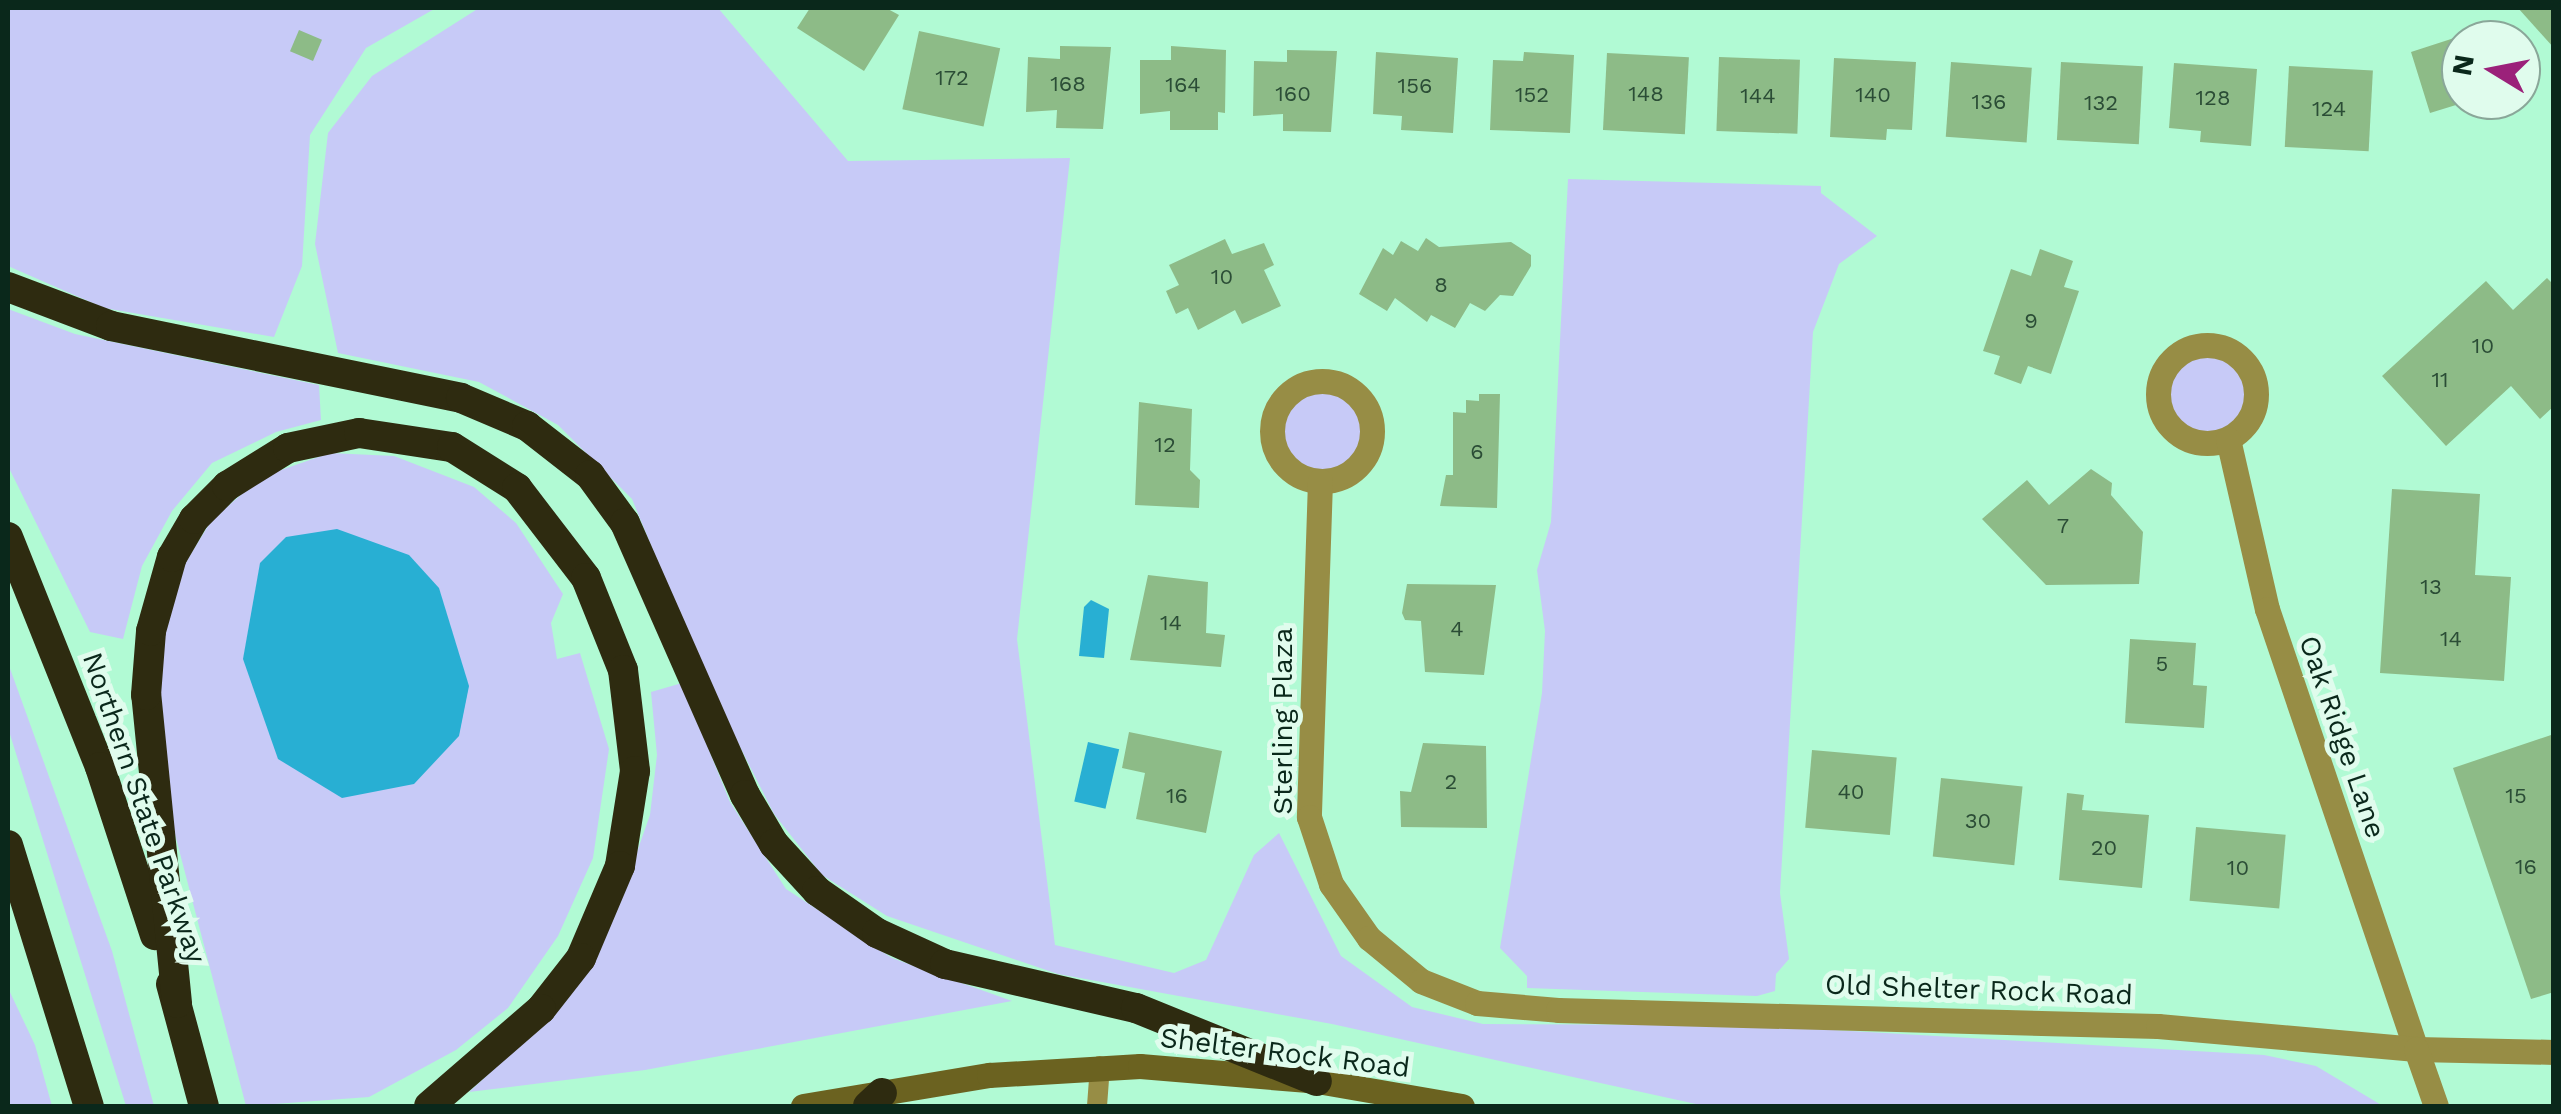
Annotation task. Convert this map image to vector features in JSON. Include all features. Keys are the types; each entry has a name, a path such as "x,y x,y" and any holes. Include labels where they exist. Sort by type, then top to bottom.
{"highway":[{"path":"8,287 147,335 462,398 527,426 590,474 624,523 752,808 774,844 817,890 877,934 945,964 1136,1008 1317,1081"},
{"path":"176,1003 146,694 154,618 172,557 218,494 288,448 358,433 452,447 517,488 586,578 623,670 635,771 620,866 581,958 531,1018 429,1106"},
{"name":"Northern State Parkway","path":"8,537 100,767 176,1003 204,1106"},
{"path":"8,845 89,1106"}],"main road":[{"name":"Shelter Rock Road","path":"804,1106 875,1100 1100,1066 1317,1081 1456,1106"}],"street":[{"path":"1324,380 1356,394 1372,424 1372,442 1353,471 1320,481 1291,471 1272,429 1283,400 1324,380"},
{"name":"Oak Ridge Lane","path":"2228,439 2267,608 2416,1049"},
{"name":"Sterling Plaza","path":"1320,481 1309,817 1331,884 1369,938 1422,981 1478,1003"},
{"name":"Old Shelter Rock Road","path":"1478,1003 2158,1026 2416,1049 2554,1052"},
{"path":"2416,1049 2436,1106"}],"lane":[{"path":"1097,1106 1100,1066"}],"shaded area":[{"path":"8,8 436,8 366,48 310,135 302,266 274,337 104,308 8,266"},
{"path":"479,8 718,8 848,161 1070,158 1017,639 1055,945 1174,973 1206,960 1254,855 1279,833 1341,956 1412,1007 1483,1024 1747,1025 2264,1055 2316,1066 2383,1106 1705,1106 1332,1024 1058,974 887,916 822,875 774,814 706,680 632,499 558,425 479,382 338,353 315,244 328,133 372,76"},
{"path":"1568,179 1821,186 1821,193 1877,236 1839,264 1813,332 1780,893 1789,959 1776,974 1775,991 1757,996 1527,988 1527,976 1500,948 1542,693 1545,631 1537,570 1551,522"},
{"path":"8,309 75,334 319,385 321,420 276,432 212,463 172,511 142,566 123,639 90,632 8,466"},
{"path":"2207,345 2226,349 2242,359 2252,375 2256,394 2252,413 2242,429 2226,439 2207,443 2188,439 2172,429 2162,413 2158,394 2162,375 2172,359 2188,349"},
{"path":"1322,381 1350,389 1364,403 1372,431 1364,459 1350,473 1322,481 1294,473 1280,459 1272,431 1280,403 1294,389"},
{"path":"330,453 394,456 474,487 516,523 563,594 551,623 557,659 580,653 609,749 593,858 558,936 508,1008 456,1050 369,1097 246,1106 165,796 159,644 176,578 211,521 261,477"},
{"path":"337,529 409,555 439,588 469,686 459,736 414,784 342,798 278,759 243,659 260,563 286,537"},
{"path":"1091,600 1109,609 1104,658 1079,656 1084,607"},
{"path":"8,663 112,951 154,1106 126,1106 8,728"},
{"path":"682,683 730,802 786,889 892,958 1012,1001 645,1070 469,1092 536,1030 621,897 650,815 657,755 651,692"},
{"path":"1088,742 1119,749 1105,809 1074,801"},
{"path":"8,988 35,1045 52,1106 8,1106"}],"building":[{"path":"810,8 886,8 899,15 864,71 797,28"},
{"path":"2518,8 2554,8 2554,48 2541,34 2541,20 2529,20"},
{"path":"299,30 322,40 313,61 290,51"},
{"path":"919,31 1000,48 984,127 902,109"},
{"path":"2441,42 2441,110 2430,113 2411,52"},
{"path":"1060,46 1111,47 1103,129 1056,128 1057,110 1026,112 1028,57 1060,59"},
{"path":"1171,46 1226,50 1225,113 1218,112 1218,130 1170,130 1170,111 1140,114 1140,60 1171,60"},
{"path":"1287,50 1337,51 1331,132 1283,131 1283,114 1253,116 1254,61 1287,62"},
{"path":"1376,52 1458,58 1453,133 1401,130 1402,116 1373,114"},
{"path":"1524,52 1574,55 1570,133 1490,130 1493,60 1523,61"},
{"path":"1607,53 1689,57 1685,134 1603,130"},
{"path":"1719,57 1800,60 1797,134 1716,131"},
{"path":"1834,58 1916,62 1912,130 1887,129 1886,140 1830,137"},
{"path":"1951,62 2032,68 2027,142 1946,137"},
{"path":"2061,62 2143,66 2139,144 2057,140"},
{"path":"2174,63 2257,69 2251,146 2200,142 2201,131 2169,128"},
{"path":"2289,66 2373,70 2369,151 2285,147"},
{"path":"1426,238 1439,247 1511,242 1531,255 1531,266 1513,296 1500,295 1485,311 1470,303 1455,328 1431,315 1427,322 1395,298 1387,311 1359,294 1383,248 1393,255 1401,241 1418,251"},
{"path":"1225,239 1232,254 1264,243 1274,265 1264,270 1281,306 1242,324 1235,310 1198,330 1188,308 1176,314 1166,291 1179,285 1169,265"},
{"path":"2040,249 2073,261 2064,287 2079,291 2051,374 2028,366 2021,384 1994,374 2000,356 1983,351 2011,269 2031,276"},
{"path":"2547,278 2554,285 2554,406 2540,419 2511,386 2446,446 2382,376 2486,281 2513,310"},
{"path":"1479,394 1500,394 1497,508 1440,506 1446,475 1453,475 1453,412 1466,413 1466,400 1479,401"},
{"path":"1139,402 1192,409 1190,470 1200,480 1199,508 1135,505"},
{"path":"2091,469 2112,483 2111,495 2143,532 2139,584 2046,585 1982,519 2027,480 2049,505"},
{"path":"2392,489 2480,494 2475,575 2511,577 2504,681 2380,673"},
{"path":"1148,575 1208,582 1206,633 1225,635 1221,667 1130,660"},
{"path":"1407,584 1496,585 1484,675 1425,672 1421,621 1405,620 1402,613"},
{"path":"2130,639 2196,643 2193,685 2207,686 2204,728 2125,723"},
{"path":"1129,732 1222,751 1206,833 1136,819 1145,773 1122,768"},
{"path":"2554,734 2554,992 2531,999 2453,768"},
{"path":"1423,743 1486,746 1487,828 1401,827 1400,791 1411,792"},
{"path":"1812,750 1897,757 1890,835 1805,828"},
{"path":"1941,778 2023,787 2014,865 1933,857"},
{"path":"2067,793 2084,795 2082,810 2149,815 2142,888 2059,880"},
{"path":"2196,827 2286,835 2279,909 2190,901"}]}
